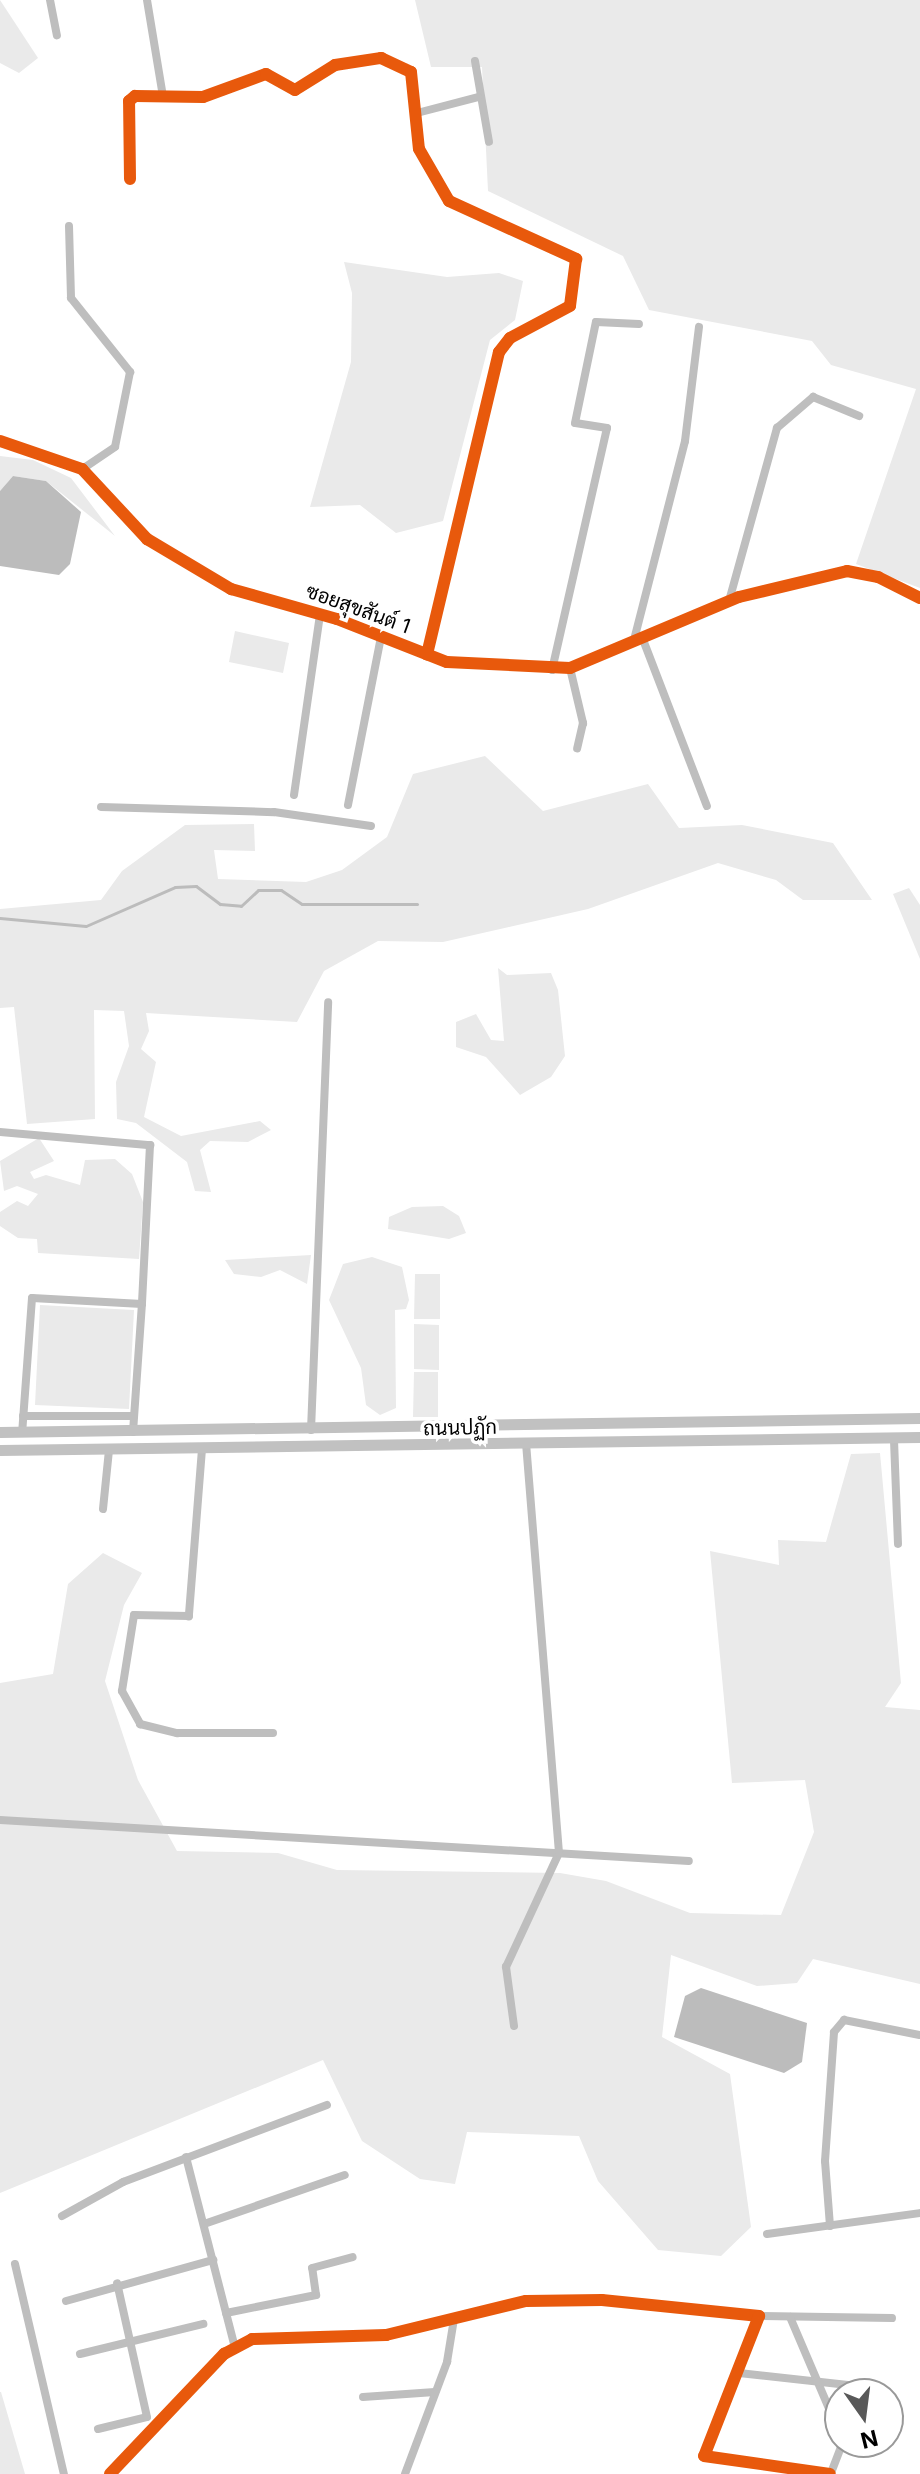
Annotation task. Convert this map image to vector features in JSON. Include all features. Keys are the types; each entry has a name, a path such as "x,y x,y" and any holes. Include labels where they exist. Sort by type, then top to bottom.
{"main road":[{"name":"ถนนปฏัก","path":"0,1432 558,1428 920,1418"},
{"path":"558,1428 559,1444"},
{"name":"ถนนปฏัก","path":"0,1450 894,1440 920,1437"}],"street":[{"path":"50,0 57,35"},
{"path":"147,0 163,97"},
{"path":"130,179 129,101 203,97 266,74 295,90 308,77 367,57 411,72 422,159 449,201 573,254 580,268 570,306 510,338 499,352 427,655"},
{"path":"475,61 478,97 489,142"},
{"path":"417,113 478,97"},
{"path":"69,226 71,298 130,372 115,447 82,469"},
{"path":"552,670 607,428 575,423 596,322 639,324"},
{"path":"699,327 685,441 638,636 707,806"},
{"path":"729,601 777,428 813,397 859,416"},
{"name":"ซอยสุขสันต์ 1","path":"0,441 82,469 147,539 185,566 231,589 320,614 427,655 552,670 570,668 638,636 729,601 847,571 878,577 920,598"},
{"path":"294,795 320,614"},
{"path":"348,805 381,637"},
{"path":"570,668 583,723 577,748"},
{"path":"101,807 274,812 371,826"},
{"path":"311,1431 328,1002"},
{"path":"0,1132 150,1145 133,1432"},
{"path":"22,1433 32,1298 142,1304"},
{"path":"23,1416 134,1416"},
{"path":"894,1440 898,1544"},
{"path":"514,2026 506,1967 559,1853 526,1444"},
{"path":"202,1449 189,1616 134,1615 122,1691 140,1724 177,1733 273,1733"},
{"path":"103,1509 109,1450"},
{"path":"0,1820 689,1861"},
{"path":"830,2226 825,2161 834,2032 844,2020 920,2035"},
{"path":"62,2216 186,2157 327,2105"},
{"path":"186,2157 235,2348"},
{"path":"204,2224 345,2175"},
{"path":"767,2234 920,2213"},
{"path":"226,2313 316,2295 312,2268 353,2257"},
{"path":"66,2301 117,2283 213,2260"},
{"path":"15,2264 64,2474"},
{"path":"98,2429 147,2417 117,2283"},
{"path":"110,2474 235,2348 252,2339 386,2335 526,2301 602,2300 759,2316 892,2318"},
{"path":"759,2316 704,2456 830,2473"},
{"path":"790,2317 824,2394"},
{"path":"405,2474 435,2392 454,2319"},
{"path":"80,2354 203,2324"},
{"path":"739,2373 824,2387"},
{"path":"363,2397 435,2392"}],"shaded area":[{"path":"0,0 38,58 19,73 0,63"},
{"path":"415,0 920,0 920,588 856,564 916,389 831,365 812,341 649,310 623,256 488,191 482,67 431,67"},
{"path":"344,262 447,277 499,273 523,281 515,320 490,340 443,521 396,533 360,505 310,507 351,362 352,293"},
{"path":"0,456 33,460 71,478 115,536 46,481 13,476 0,491"},
{"path":"13,476 46,481 81,512 70,564 59,575 0,566 0,491"},
{"path":"235,631 289,643 283,673 229,662"},
{"path":"485,756 543,811 648,784 679,828 742,825 833,843 872,900 803,900 776,880 718,863 588,909 443,942 378,941 324,971 297,1022 146,1013 149,1031 141,1049 156,1062 144,1117 181,1136 260,1121 271,1130 248,1142 210,1141 200,1150 211,1192 195,1191 187,1162 136,1123 117,1119 116,1082 129,1046 124,1011 94,1010 95,1119 27,1124 14,1007 0,1008 0,909 101,900 122,871 185,825 254,824 255,851 214,850 218,879 306,882 342,870 387,837 413,774"},
{"path":"909,888 920,905 920,959 893,894"},
{"path":"498,968 507,975 551,973 558,990 565,1056 551,1077 520,1095 486,1057 456,1047 456,1022 476,1014 491,1040 504,1041"},
{"path":"39,1138 54,1161 30,1172 34,1179 46,1175 80,1185 85,1160 115,1159 132,1174 143,1202 139,1259 38,1253 37,1239 18,1238 0,1226 0,1212 17,1201 28,1206 38,1194 17,1186 4,1191 0,1161"},
{"path":"443,1206 459,1216 466,1233 449,1239 388,1229 389,1217 412,1207"},
{"path":"311,1255 307,1284 280,1270 261,1277 234,1274 225,1260"},
{"path":"372,1257 402,1267 409,1300 406,1309 395,1310 396,1408 380,1415 366,1405 361,1368 329,1300 343,1264"},
{"path":"415,1274 440,1274 440,1319 414,1319"},
{"path":"40,1305 134,1310 129,1409 35,1405"},
{"path":"414,1324 439,1325 439,1370 414,1369"},
{"path":"414,1372 438,1372 438,1417 413,1417"},
{"path":"880,1453 901,1683 885,1707 920,1710 920,1984 813,1959 797,1983 757,1986 671,1955 662,2037 730,2074 751,2227 721,2256 658,2250 598,2181 579,2136 467,2132 455,2184 420,2179 362,2141 323,2060 0,2193 0,1683 53,1674 68,1584 103,1553 142,1573 124,1605 105,1681 138,1780 177,1851 278,1853 337,1870 560,1873 606,1881 690,1913 781,1915 814,1832 805,1780 732,1783 710,1551 779,1565 778,1540 826,1542 851,1454"},
{"path":"701,1988 807,2023 802,2062 784,2073 674,2037 685,1996"},
{"path":"1,2392 25,2474 0,2474"}],"waterway":[{"path":"0,918 86,926 175,887 196,886 220,904 241,906 258,890 281,890 302,904 417,904"}],"cycle path":[{"path":"130,179 129,101 135,96 203,97 266,74 295,90 335,65 381,58 411,72 419,149 449,201 576,259 570,306 510,338 499,352 427,655"},
{"path":"0,441 82,469 147,539 231,589 337,619 447,662 570,668 739,597 847,571 878,577 920,598"},
{"path":"110,2474 224,2354 252,2339 386,2335 526,2301 602,2300 759,2316 704,2456 830,2474"}]}
